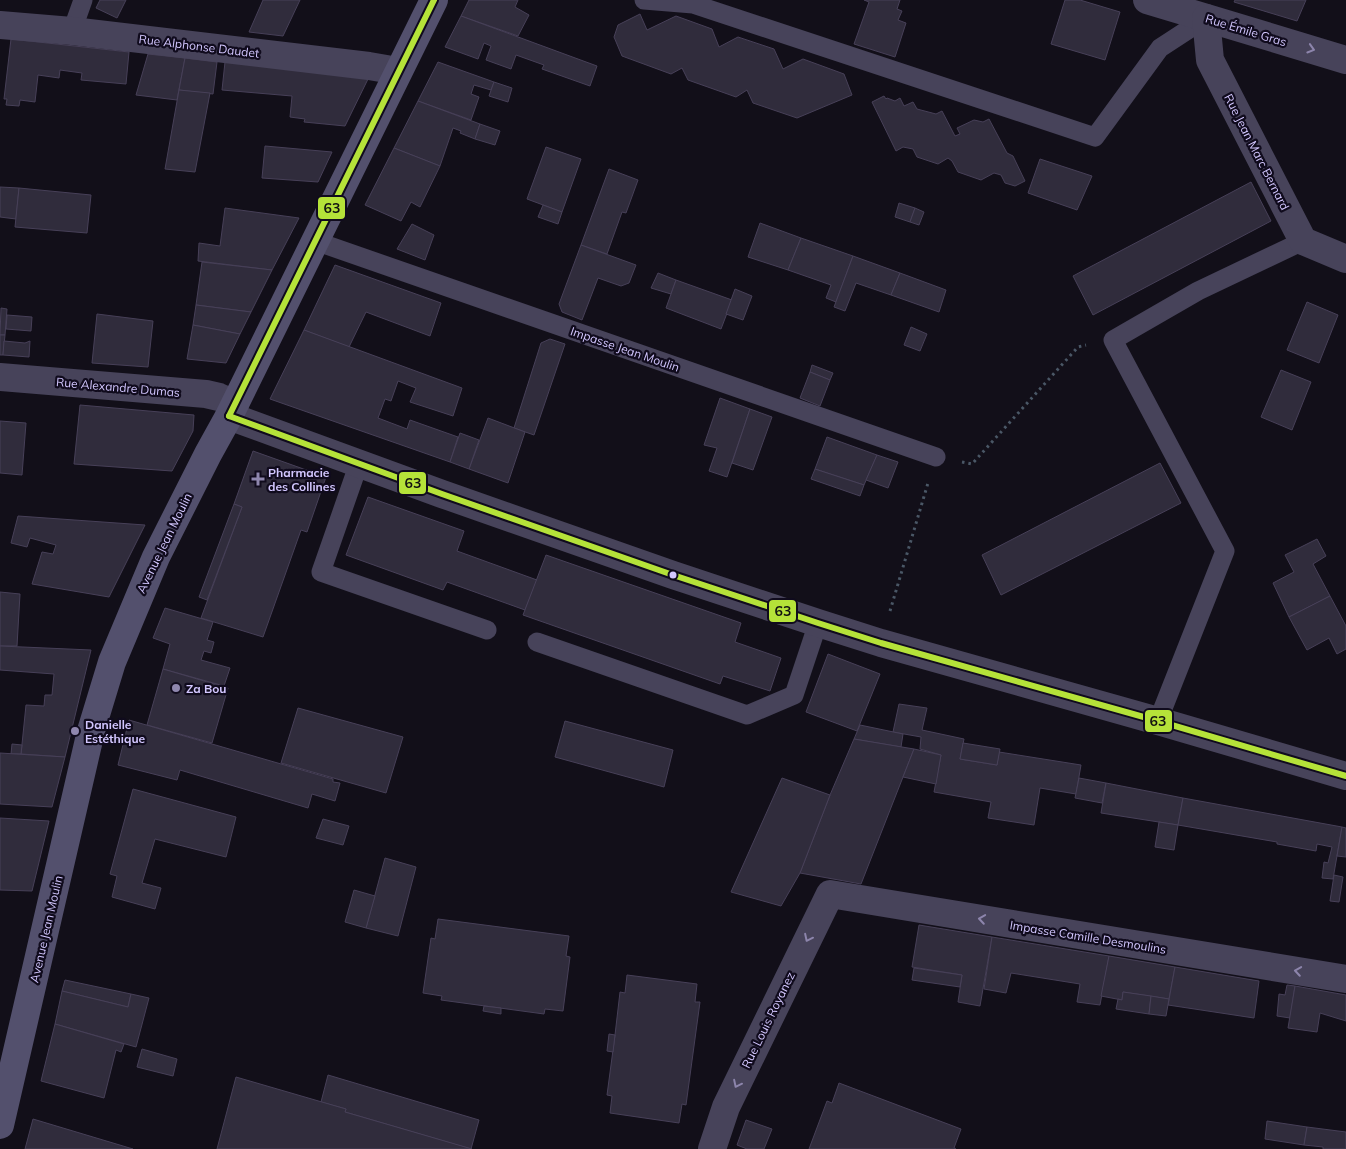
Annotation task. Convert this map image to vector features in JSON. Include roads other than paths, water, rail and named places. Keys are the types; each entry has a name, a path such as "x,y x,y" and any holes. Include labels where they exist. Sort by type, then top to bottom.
{"main road":[{"name":"Avenue Jean Moulin","path":"0,1125 91,731 112,662 156,557 232,410 434,0"}],"street":[{"name":"Rue Émile Gras","path":"1147,0 1346,60"},
{"name":"Rue Jean Marc Bernard","path":"1206,18 1210,60 1303,241"},
{"name":"Rue Alphonse Daudet","path":"0,24 369,66 398,72"},
{"path":"1303,241 1346,259"},
{"name":"Rue Alexandre Dumas","path":"0,377 219,396 232,410 359,463 673,575 881,643 1346,776"},
{"name":"Impasse Camille Desmoulins","path":"830,894 1346,979"},
{"name":"Rue Louis Royanez","path":"712,1149 726,1107 830,894"}],"lane":[{"path":"72,31 83,0"},
{"path":"644,0 693,4 1095,137 1160,48 1206,18"},
{"name":"Impasse Jean Moulin","path":"315,241 936,457"},
{"path":"1158,721 1225,551 1113,340 1198,291 1303,241"},
{"path":"359,463 321,572 488,630"},
{"path":"537,642 747,715 794,695 818,623"}],"place":[{"name":"Pharmacie des Collines","path":"258,479"},
{"name":"Za Bou","path":"176,688"},
{"name":"Danielle Estéthique","path":"75,731"}]}
